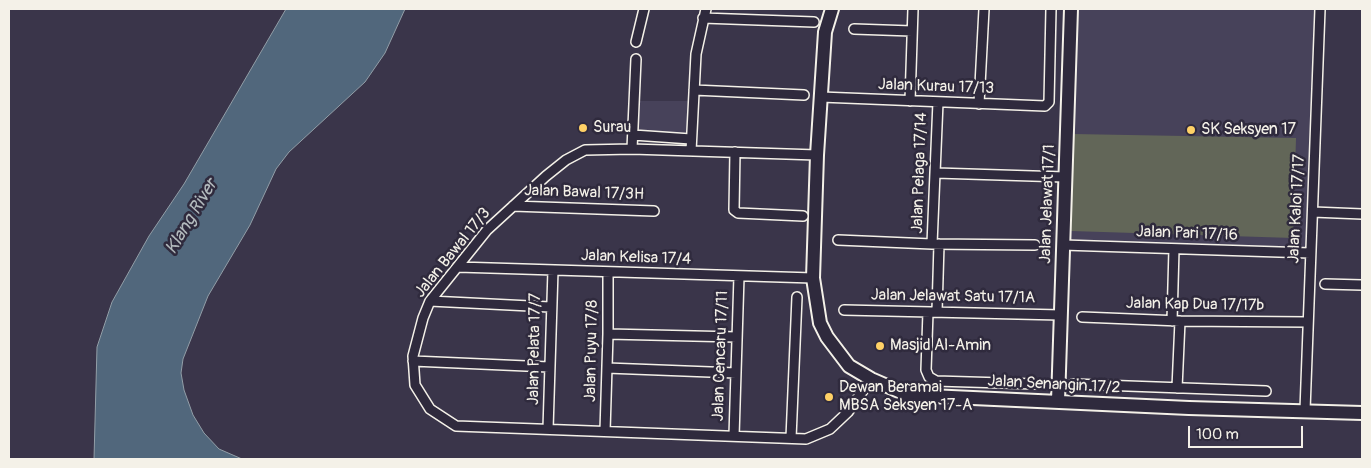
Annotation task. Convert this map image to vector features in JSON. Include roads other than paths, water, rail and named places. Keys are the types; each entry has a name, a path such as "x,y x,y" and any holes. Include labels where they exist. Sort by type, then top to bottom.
{"street":[{"path":"636,42 644,9"},
{"name":"Jalan Senangin 17/2","path":"832,9 825,32 817,155 813,278 820,323 827,337 849,366 872,379 908,395 1188,408 1362,413"},
{"path":"910,101 913,9"},
{"path":"979,104 984,9"},
{"name":"Jalan Kurau 17/13","path":"821,97 1044,106 1049,102 1051,9"},
{"name":"Jalan Jelawat 17/1","path":"1058,401 1071,9"},
{"name":"Jalan Kaloi 17/17","path":"1305,410 1320,9"},
{"path":"690,151 696,54 704,13 814,22"},
{"path":"854,29 912,31"},
{"path":"632,150 636,60"},
{"path":"694,90 804,95"},
{"name":"Jalan Pelaga 17/14","path":"938,102 936,244 933,311 926,370 929,376 936,381 1036,384"},
{"path":"633,135 690,139"},
{"name":"Jalan Bawal 17/3","path":"817,155 585,150 566,160 552,170 487,230 430,301 423,318 413,356 415,385 430,410 456,426 806,438 830,429 848,412 872,379"},
{"path":"735,152 734,210 738,213 803,216"},
{"path":"936,173 1066,177"},
{"name":"Jalan Bawal 17/3H","path":"513,206 654,211"},
{"path":"1313,212 1362,214"},
{"path":"838,240 936,244 1035,245"},
{"name":"Jalan Pari 17/16","path":"1063,245 1310,253"},
{"path":"1174,249 1177,388"},
{"name":"Jalan Kelisa 17/4","path":"458,267 813,278"},
{"name":"Jalan Pelata 17/7","path":"548,429 550,307 553,270"},
{"name":"Jalan Puyu 17/8","path":"605,431 608,272"},
{"name":"Jalan Cencaru 17/11","path":"734,436 739,276"},
{"path":"1325,284 1362,285"},
{"path":"791,438 797,297"},
{"path":"430,301 550,307"},
{"name":"Jalan Jelawat Satu 17/1A","path":"844,310 1061,315"},
{"name":"Jalan Kap Dua 17/17b","path":"1082,318 1308,322"},
{"path":"608,334 737,337"},
{"path":"413,361 549,367"},
{"path":"607,368 736,373"},
{"path":"1073,384 1266,391"}],"water":[{"name":"Klang River","path":"286,9 405,9 385,53 365,82 289,152 276,169 250,225 208,296 183,359 181,373 184,390 193,415 204,433 219,449 242,459 94,459 97,347 112,302 149,236 184,184"}],"place":[{"name":"Surau","path":"583,128"},
{"name":"SK Seksyen 17","path":"1191,130"},
{"name":"Masjid Al-Amin","path":"880,346"},
{"name":"Dewan Beramai MBSA Seksyen 17-A","path":"829,397"}]}
